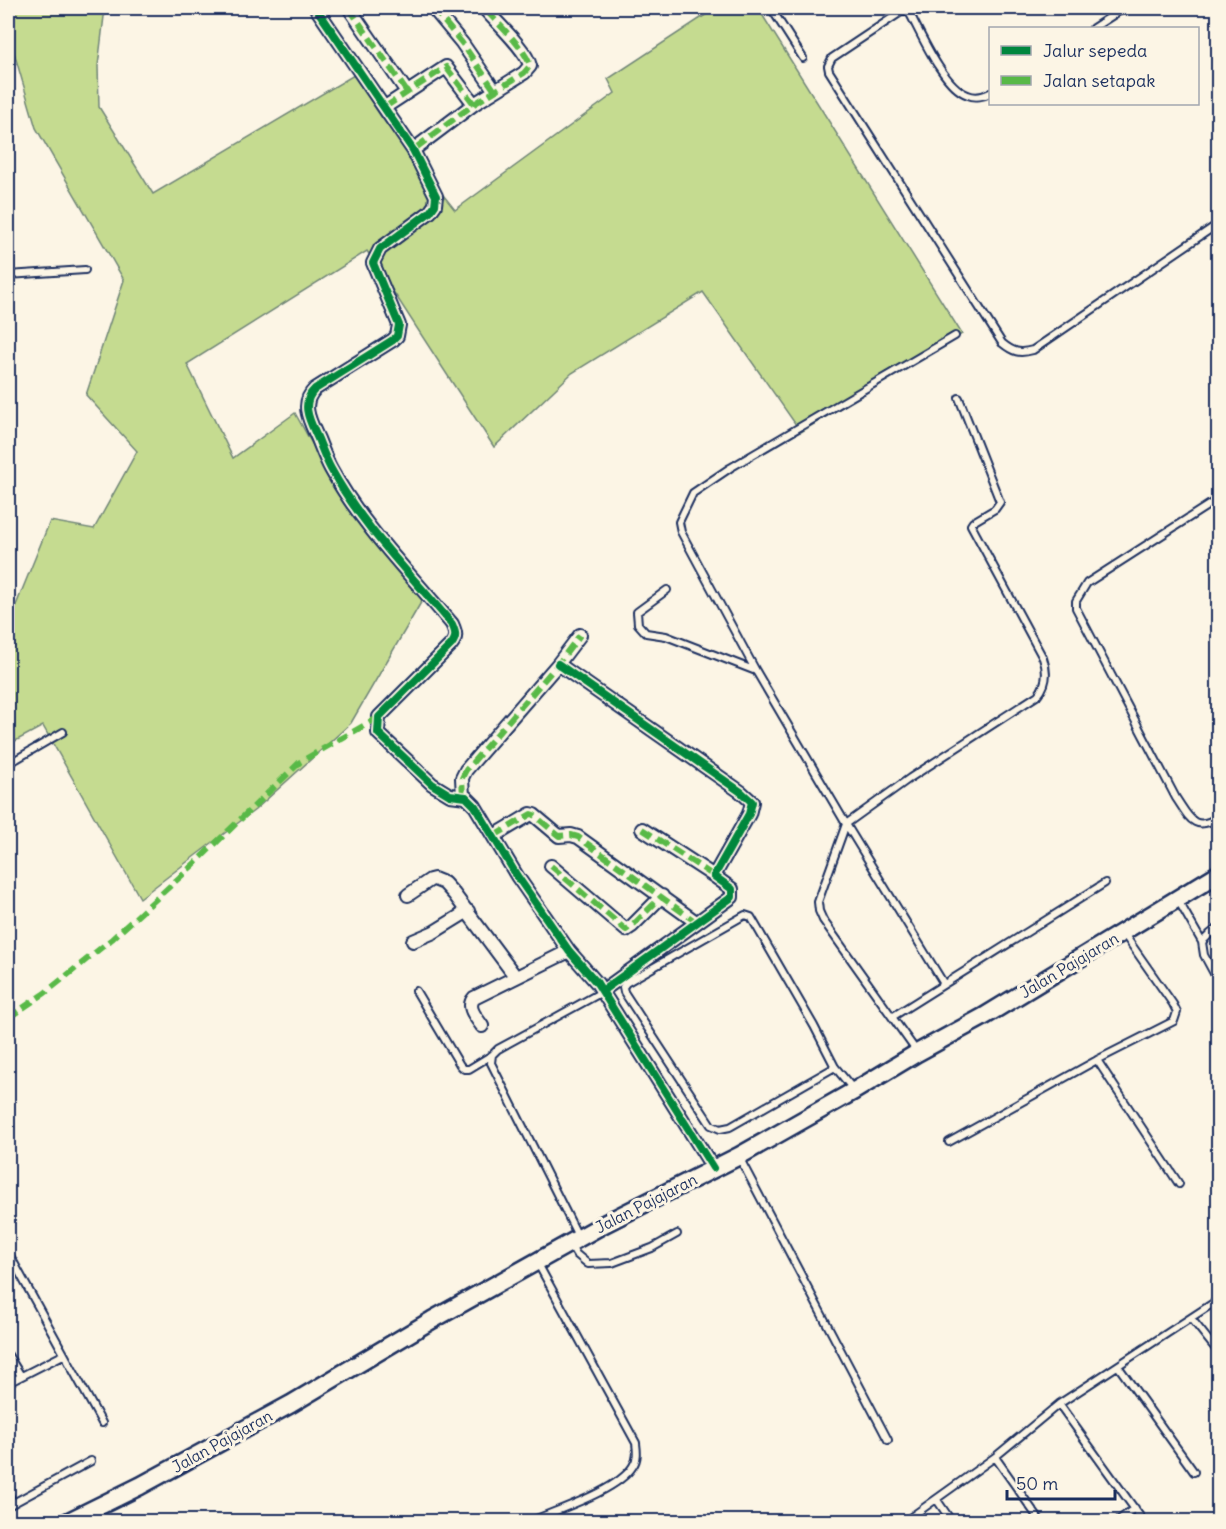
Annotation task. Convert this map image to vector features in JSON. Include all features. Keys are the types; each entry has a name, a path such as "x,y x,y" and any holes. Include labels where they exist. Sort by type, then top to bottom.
{"main road":[{"name":"Jalan Pajajaran","path":"68,1521 140,1486 291,1404 432,1320 574,1241 739,1156 983,1017 1218,874"}],"street":[{"path":"316,8 413,150 436,196 435,205 430,212 380,249 373,263 399,325 397,336 315,389 310,395 307,408 330,468 347,495 368,524 452,624 455,631 455,640 451,645 379,717 378,733 432,784 450,795 463,796 471,800 518,876 569,951 597,983 713,1168"},
{"path":"349,8 407,92"},
{"path":"434,8 462,43 495,91"},
{"path":"413,150 474,104 524,73 530,66 517,44 484,8"},
{"path":"385,107 446,67 474,104"},
{"path":"463,796 462,778 466,770 558,664 580,635"},
{"path":"558,664 749,799 752,808 714,876"},
{"path":"494,836 531,814 534,815 559,836 578,837 696,922"},
{"path":"602,991 732,897 732,889 642,829"},
{"path":"551,866 626,930 662,896"},
{"path":"408,895 434,879 444,883 468,911 515,976"},
{"path":"413,941 434,932 468,911"},
{"path":"482,1026 470,1006 471,1001 515,976 569,951"}],"lane":[{"path":"771,8 803,58"},
{"path":"989,93 974,97 954,87 944,76 908,8 832,58 828,66 829,71 1002,343 1009,349 1018,353 1033,350 1218,224"},
{"path":"1095,27 1124,8"},
{"path":"8,275 85,270"},
{"path":"944,984 756,671 681,532 679,522 693,493 730,468 955,336"},
{"path":"917,1053 823,920 818,902 846,824 926,767 1038,695 1044,688 1047,670 1043,658 971,525 998,507 1000,502 959,398"},
{"path":"1218,499 1087,583 1076,601 1076,608 1176,798 1192,821 1205,824 1218,817"},
{"path":"667,590 637,612 638,624 646,633 666,636 756,671"},
{"path":"8,764 63,732"},
{"path":"892,1017 1105,883"},
{"path":"1178,900 1203,942 1204,955 1218,981"},
{"path":"835,1067 730,1127 720,1129 711,1125 624,992 623,987 626,983 745,915 751,917 835,1067 854,1091"},
{"path":"1203,942 1218,928"},
{"path":"949,1142 1097,1060 1174,1021 1176,1016 1173,1004 1123,933"},
{"path":"416,991 460,1065 464,1069 469,1069 492,1056 498,1049 602,991"},
{"path":"492,1056 491,1063 574,1241 576,1254 588,1264 612,1263 652,1248 677,1234"},
{"path":"1097,1060 1179,1184"},
{"path":"739,1156 888,1440"},
{"path":"8,1252 102,1423"},
{"path":"529,1521 590,1496 623,1478 634,1465 637,1457 636,1443 537,1262"},
{"path":"904,1521 995,1457 1059,1404 1218,1300"},
{"path":"1191,1318 1218,1352"},
{"path":"8,1355 21,1376"},
{"path":"8,1383 63,1355"},
{"path":"1118,1366 1194,1472"},
{"path":"1059,1404 1144,1521"},
{"path":"995,1457 1041,1521"},
{"path":"8,1492 10,1504 91,1461"},
{"path":"936,1500 951,1521"},
{"path":"1116,1521 1135,1508"}],"green space":[{"path":"8,8 105,8 98,66 99,107 153,194 354,75 382,118 455,210 615,93 608,79 716,8 758,8 962,334 801,432 703,292 572,373 494,447 367,251 187,364 233,458 295,413 348,509 423,599 351,723 255,810 140,898 43,726 8,745 8,625 50,521 94,529 137,451 86,395 124,280 36,128 8,32"}],"marked path":[{"path":"349,8 407,92"},
{"path":"433,8 462,43 495,91"},
{"path":"474,104 524,73 530,66 528,59 517,44 484,8"},
{"path":"385,107 446,67 474,104 413,150"},
{"path":"463,796 462,778 466,770 558,664 580,635"},
{"path":"8,1018 45,993 112,939 300,762 379,717"},
{"path":"494,836 531,814 534,815 559,836 578,837 696,922"},
{"path":"642,829 714,876"},
{"path":"551,866 626,930 662,896"}],"cycle path":[{"path":"316,8 413,150 436,196 435,205 430,212 380,249 373,263 399,325 397,336 315,389 310,395 307,407 312,427 329,466 343,490 388,550 452,624 455,632 451,645 379,717 378,733 432,784 450,795 466,797 475,806 517,876 569,951 597,983 713,1168"},
{"path":"558,664 752,802 749,814 714,876 732,889 732,897 602,991"}]}
